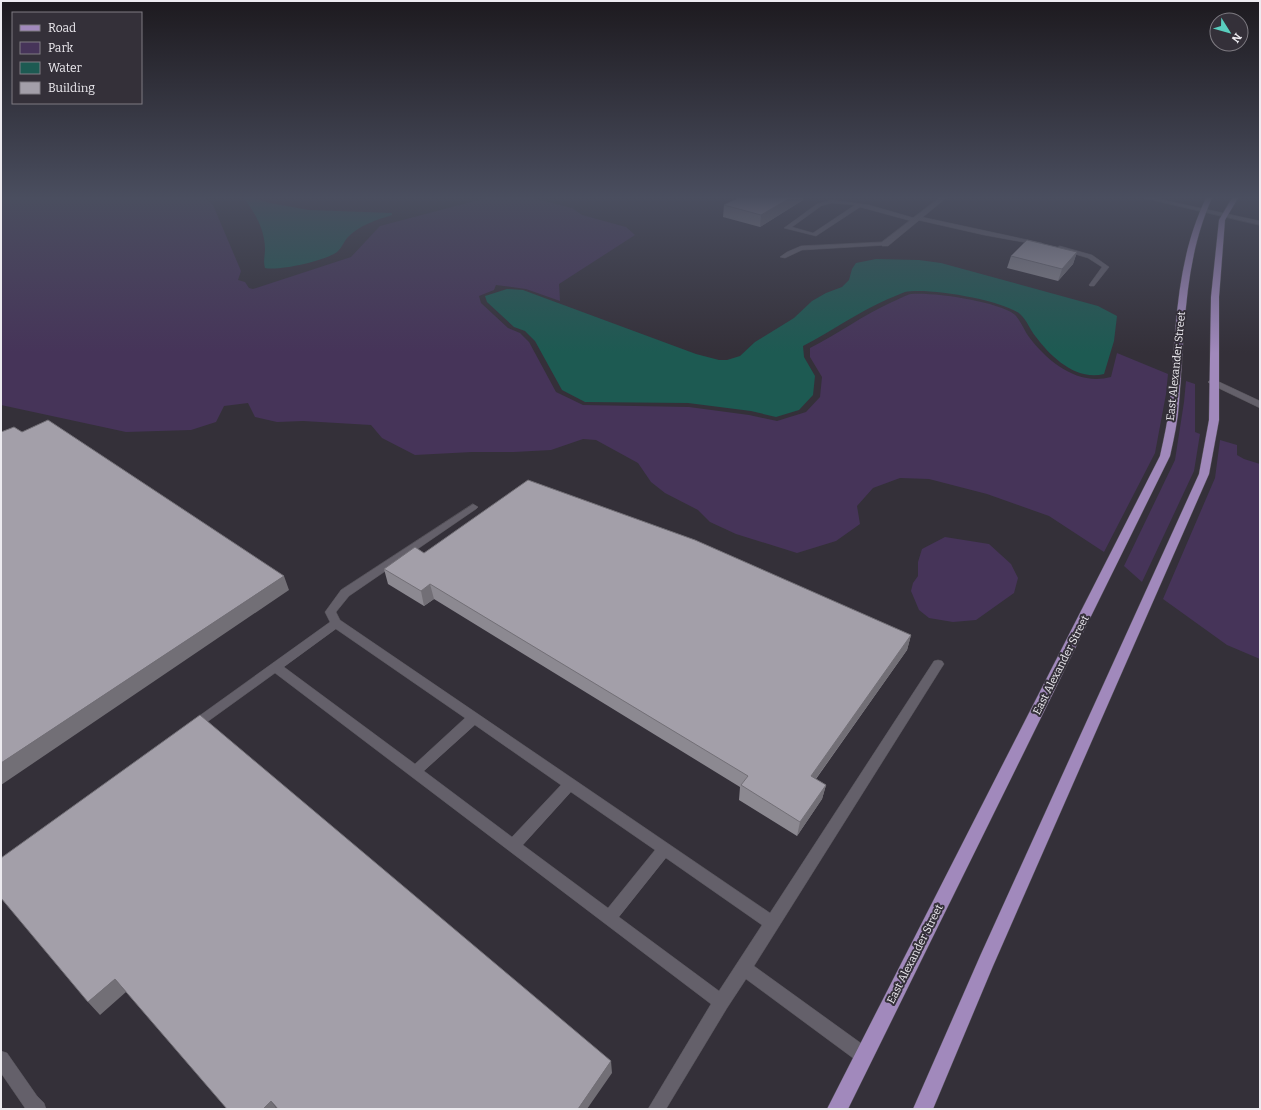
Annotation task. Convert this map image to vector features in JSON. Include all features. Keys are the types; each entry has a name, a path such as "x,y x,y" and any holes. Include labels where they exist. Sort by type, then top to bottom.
{"main road":[{"name":"East Alexander Street","path":"837,1109 1165,456 1175,396 1186,268 1191,250"},
{"path":"923,1109 987,960 1204,474 1214,420 1213,382 1219,250"}],"street":[{"path":"1213,382 1260,405"}],"lane":[{"path":"783,257 789,252 796,250"},
{"path":"1069,250 1083,253 1098,260 1106,267 1092,285"},
{"path":"473,507 345,593 330,612 336,623 772,923"},
{"path":"180,736 336,623"},
{"path":"656,1109 721,1002 938,664"},
{"path":"276,667 721,1002"},
{"path":"415,772 474,718"},
{"path":"513,846 570,784"},
{"path":"609,918 664,849"},
{"path":"744,968 863,1055"},
{"path":"1,1059 31,1102 38,1109"}],"green space":[{"path":"1,250 232,250 241,271 238,280 245,282 249,288 253,289 351,257 358,250 612,250 559,284 560,301 526,289 496,285 494,290 479,296 481,303 508,328 520,333 529,342 556,392 583,405 689,407 749,415 777,421 806,412 820,397 822,377 810,357 810,348 881,307 911,294 934,294 964,298 1005,309 1014,314 1029,337 1045,355 1065,370 1076,375 1099,379 1111,377 1117,353 1168,374 1166,394 1155,453 1104,552 1049,516 987,494 929,479 900,478 873,488 857,506 860,524 836,541 797,553 736,534 710,522 698,510 665,493 651,482 638,463 596,440 583,439 551,450 415,455 382,438 371,425 303,421 277,422 255,417 248,403 224,406 216,422 191,430 126,432 1,405"},
{"path":"1186,381 1195,384 1195,432 1200,434 1194,471 1142,582 1124,566 1175,460"},
{"path":"1220,440 1237,445 1237,455 1260,464 1260,659 1227,645 1163,599 1215,478"},
{"path":"945,537 989,544 1011,564 1018,578 1014,593 976,620 953,622 929,618 919,610 911,591 913,583 918,576 918,562 922,549"}],"water":[{"path":"265,250 339,250 323,259 291,267 272,269 265,268"},
{"path":"876,259 919,260 941,263 1098,306 1117,316 1114,341 1104,374 1084,374 1065,366 1042,345 1022,316 1011,309 998,304 964,296 930,291 916,291 905,292 877,304 803,346 804,357 815,376 813,395 799,410 776,417 751,411 688,403 585,402 562,390 535,341 525,331 514,327 487,302 485,296 507,289 523,290 696,354 719,360 727,360 740,356 755,342 794,318 812,301 826,293 842,287 849,280 852,269 856,263"}],"building":[{"path":"1017,250 1068,250 1077,252 1062,269 1011,256"},
{"path":"48,420 284,576 1,763 1,432 14,427 22,432"},
{"path":"528,480 695,540 911,635 811,776 826,785 800,822 741,785 748,776 430,584 421,591 384,569 415,547 424,553"},
{"path":"200,715 611,1061 578,1109 278,1109 271,1101 263,1109 227,1109 115,979 88,1002 1,898 1,858"}]}
